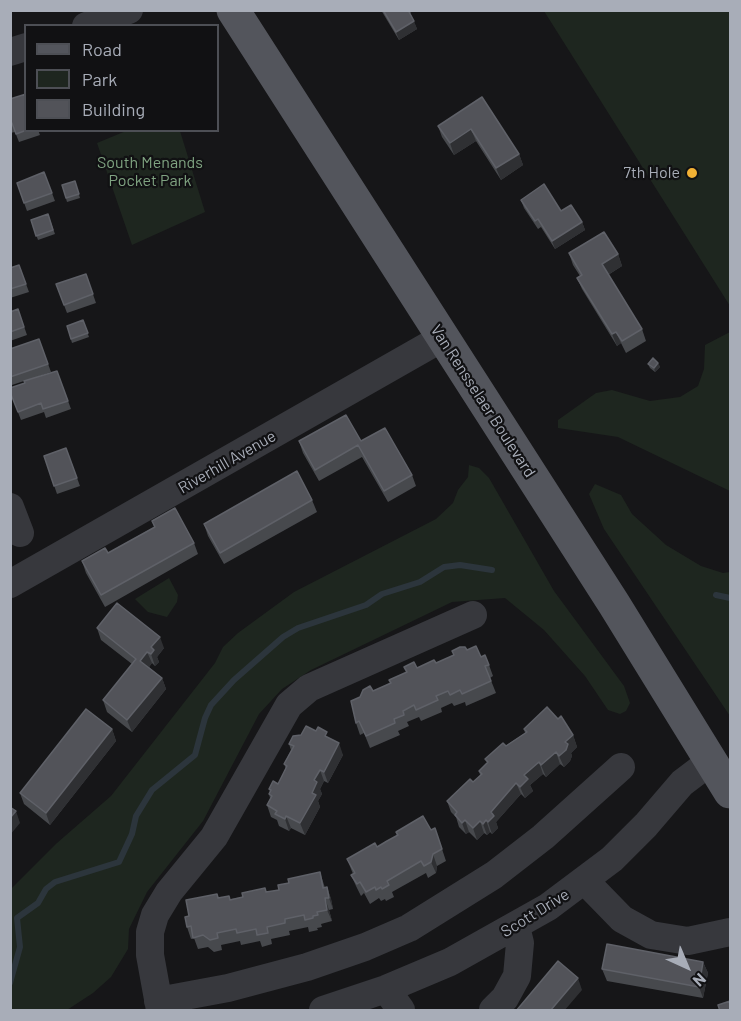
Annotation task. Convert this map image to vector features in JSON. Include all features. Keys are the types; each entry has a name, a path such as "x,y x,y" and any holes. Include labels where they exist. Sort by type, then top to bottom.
{"main road":[{"name":"Van Rensselaer Boulevard","path":"234,10 614,604 730,792"}],"street":[{"path":"91,24 129,10"},
{"name":"Riverhill Avenue","path":"10,584 442,338"},
{"path":"10,507 20,533"},
{"path":"473,615 309,688 289,705 214,837 169,892 155,915 150,932 150,955 159,1006 307,967 365,947 409,928 494,875 568,815 621,767"},
{"name":"Scott Drive","path":"323,1011 394,1000 450,962 516,927 585,881 631,842 687,778 711,761"},
{"path":"585,881 622,919 651,935 688,941 730,932"},
{"path":"493,1011 506,998 517,976 520,943 516,927"}],"green space":[{"name":"7th Hole","path":"544,11 730,11 730,306"},
{"name":"South Menands Pocket Park","path":"124,132 180,132 205,212 132,245 97,143"},
{"path":"730,332 730,491 618,437 558,428 558,420 596,393 612,390 650,401 680,397 698,386 704,369 705,345"},
{"path":"469,465 479,468 489,478 554,591 624,686 630,703 626,711 620,714 608,710 585,676 544,630 505,598 452,602 311,670 282,689 259,714 203,821 147,892 129,929 128,949 111,977 93,993 67,1010 11,1010 10,890 57,843 111,796 215,663 223,647 238,633 294,592 436,519 453,503 458,490 468,477"},
{"path":"595,484 621,495 632,514 666,545 701,566 723,573 730,572 730,716 604,529 589,494"},
{"path":"169,578 178,595 177,602 167,617 148,612 135,599"}],"building":[{"path":"383,10 408,10 414,21 396,32"},
{"path":"24,95 24,131 16,134 12,123 10,124 10,99"},
{"path":"482,97 519,154 496,168 471,129 450,143 438,126"},
{"path":"44,172 52,193 24,203 17,183"},
{"path":"75,181 79,194 66,198 62,185"},
{"path":"544,184 561,211 571,205 582,222 552,241 538,219 535,221 521,200"},
{"path":"48,214 53,230 36,236 31,220"},
{"path":"604,232 618,254 602,264 642,329 622,341 616,332 612,334 577,278 582,275 569,253"},
{"path":"19,265 26,284 10,289 10,268"},
{"path":"86,274 93,294 64,305 56,284"},
{"path":"18,309 24,327 10,332 10,312"},
{"path":"83,320 88,333 71,339 67,326"},
{"path":"39,339 48,364 10,377 10,349"},
{"path":"653,358 658,363 654,368 648,364"},
{"path":"57,371 68,401 43,409 41,403 18,412 10,388 25,383 24,381"},
{"path":"346,415 361,441 385,428 412,475 384,491 358,445 315,470 299,441"},
{"path":"66,448 77,478 54,486 44,456"},
{"path":"297,471 312,500 220,553 204,524"},
{"path":"175,508 194,543 101,595 82,561 105,548 108,553 155,527 152,521"},
{"path":"117,603 160,637 151,647 154,650 151,654 147,652 140,661 162,678 127,720 103,700 136,659 97,628"},
{"path":"476,646 481,657 485,655 489,665 485,666 491,681 462,694 460,690 450,695 448,691 436,696 438,700 416,710 414,705 403,711 404,715 394,719 395,723 366,736 359,721 356,723 351,701 360,697 363,690 370,686 373,691 391,683 389,680 407,672 404,667 414,662 417,668 434,660 436,663 454,655 452,651 460,647 465,647 467,650"},
{"path":"547,707 558,719 561,716 573,735 565,742 568,744 566,750 559,756 556,752 541,765 539,762 524,775 528,779 520,787 516,783 491,812 494,816 488,822 486,820 483,824 480,821 473,828 465,820 462,823 455,815 457,812 447,801 470,779 473,782 482,774 479,771 488,762 485,759 503,743 506,746 527,732 524,729"},
{"path":"86,709 112,729 46,813 20,793"},
{"path":"306,726 316,731 318,727 327,732 325,736 339,743 324,772 320,770 314,780 317,782 312,793 316,795 300,823 286,816 285,819 275,814 277,811 267,805 272,796 269,794 271,790 269,789 273,781 278,784 287,766 284,764 294,746 289,744 293,736 301,735"},
{"path":"10,807 16,811 10,818"},
{"path":"423,816 431,830 435,828 442,849 433,854 431,862 424,866 421,861 387,881 389,885 382,889 381,887 376,890 375,887 366,892 360,882 357,884 351,875 355,873 347,859 375,843 377,847 398,835 396,832"},
{"path":"320,872 323,888 327,887 329,898 325,898 327,910 317,912 318,915 313,918 305,920 304,915 285,919 285,923 267,927 268,933 257,935 256,929 237,933 236,929 217,933 218,938 210,940 203,935 193,938 191,926 187,927 185,917 189,916 186,900 217,894 218,898 229,896 230,900 243,897 242,893 265,888 266,892 279,890 278,885 289,883 288,879"},
{"path":"607,944 703,962 699,987 602,969"},
{"path":"558,961 578,978 550,1011 516,1011"},
{"path":"730,1001 730,1011 720,1011 718,1005"}],"waterway":[{"path":"10,983 20,947 17,918 38,903 46,889 55,882 119,862 132,834 136,816 152,790 195,755 211,705 234,680 283,637 298,628 366,605 382,594 420,582 444,567 460,565 492,570"},
{"path":"716,595 730,598"}],"place":[{"name":"7th Hole","path":"692,173"}]}
